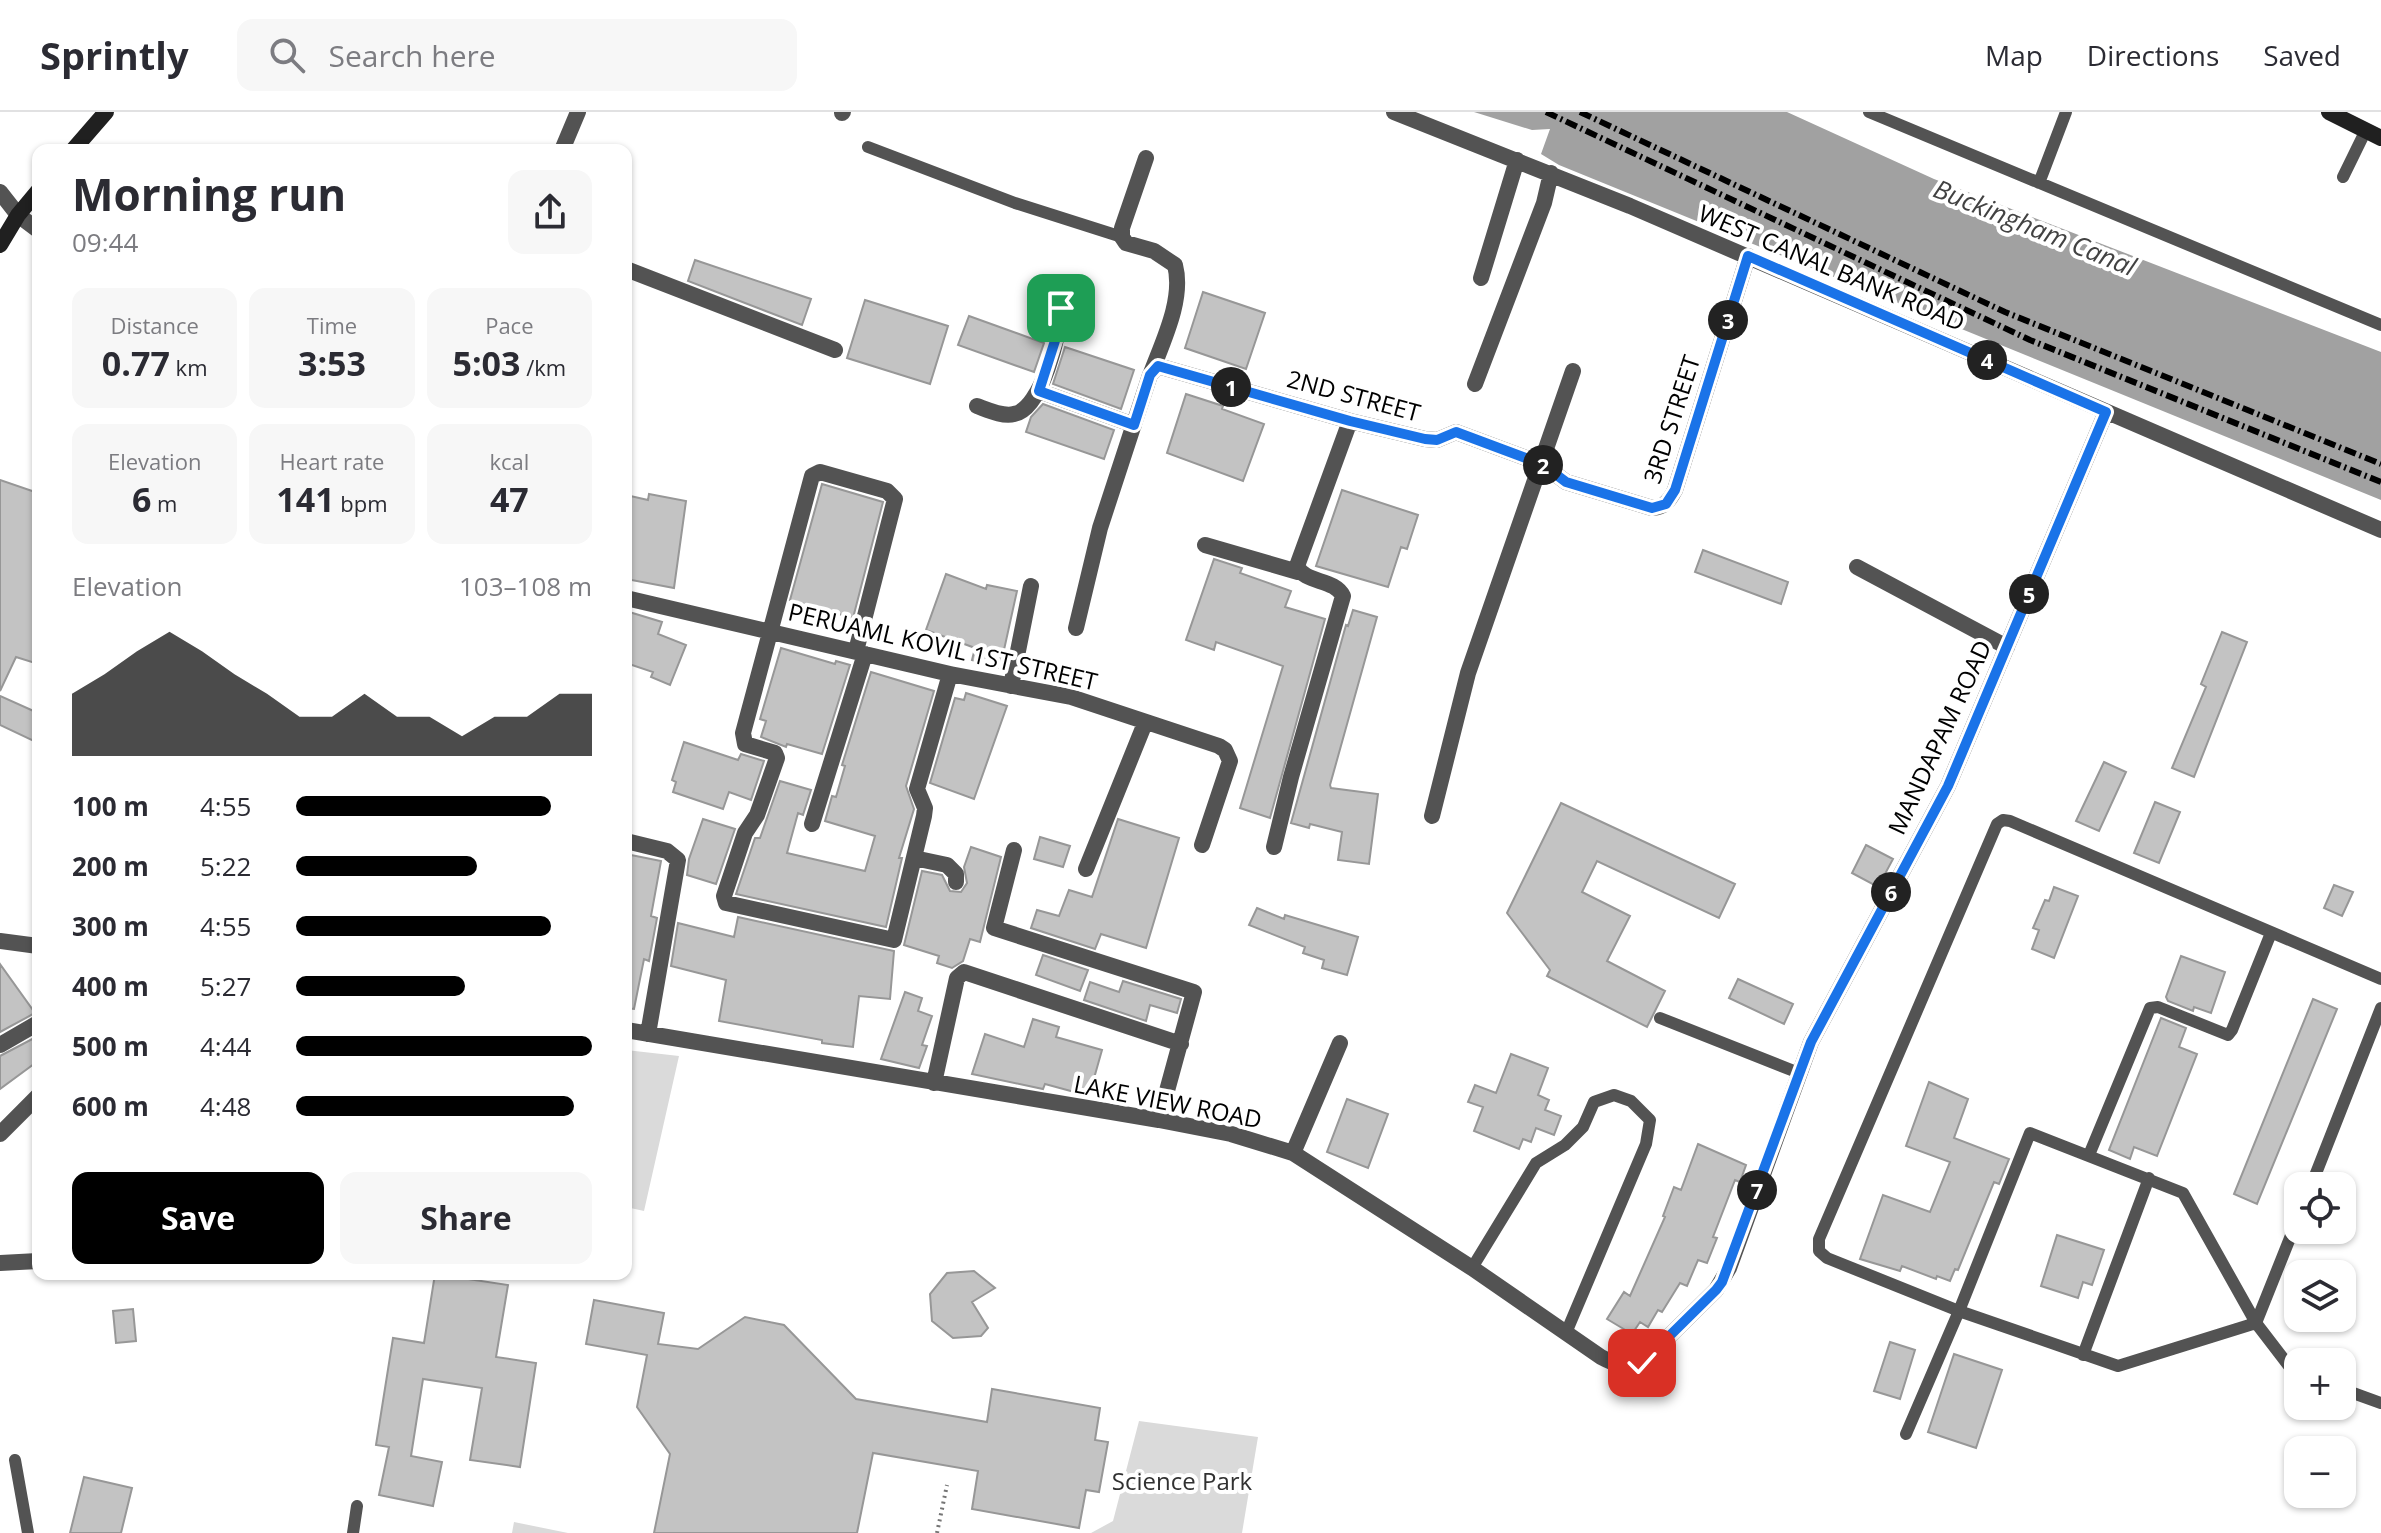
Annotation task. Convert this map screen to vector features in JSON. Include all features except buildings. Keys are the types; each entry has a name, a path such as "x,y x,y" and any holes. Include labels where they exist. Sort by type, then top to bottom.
{"street":[{"path":"78,144 106,112"},
{"path":"565,144 578,112"},
{"name":"WEST CANAL BANK ROAD","path":"1394,112 1551,173 1748,256 2381,530"},
{"path":"2329,112 2346,116 2374,134"},
{"path":"1076,628 1100,528 1154,370 1179,282 1175,265 1154,251 1126,243 1122,237 1122,228 1146,158"},
{"path":"1481,278 1517,160"},
{"path":"1475,384 1544,203 1551,173"},
{"path":"0,192 18,215 32,226"},
{"path":"0,245 32,198"},
{"name":"3RD STREET","path":"1666,504 1675,490 1748,256"},
{"path":"632,271 835,350"},
{"path":"977,406 1012,415 1027,409 1039,391 1060,325 1061,308"},
{"name":"2ND STREET","path":"1154,370 1425,439 1437,440 1456,432 1542,464 1566,482 1652,508 1666,504"},
{"path":"1432,816 1468,673 1573,371"},
{"path":"1039,391 1134,425"},
{"name":"MANDAPAM ROAD","path":"1642,1363 1722,1282 1811,1042 1948,786 2106,412"},
{"path":"1298,572 1298,560 1350,421"},
{"path":"812,824 860,653 895,499 887,491 820,472 812,476 743,738 745,744 775,753 777,758 757,815 745,833 724,901 892,940 896,936 925,808 917,789 950,674"},
{"path":"1205,545 1336,586 1343,596 1274,847"},
{"path":"1857,567 2007,647"},
{"path":"1011,686 1031,586"},
{"name":"PERUAML KOVIL 1ST STREET","path":"632,599 950,674 1071,697 1219,746 1229,755 1228,770 1202,845"},
{"path":"1086,869 1145,723"},
{"path":"632,842 667,851 678,860 648,1034"},
{"path":"1014,850 994,928 1191,990 1195,997 1159,1120"},
{"path":"914,858 947,865 956,874 956,882"},
{"path":"0,941 32,945"},
{"path":"934,1083 957,978 964,972 1181,1044"},
{"path":"0,1045 32,1026"},
{"name":"LAKE VIEW ROAD","path":"632,1031 1159,1120 1231,1134 1293,1153 1617,1365 1632,1367 1642,1363"},
{"path":"1293,1153 1340,1043"},
{"path":"0,1134 32,1102"},
{"path":"0,1263 32,1261"}],"lane":[{"path":"1869,112 2381,325"},
{"path":"2039,183 2066,112"},
{"path":"2343,177 2374,134"},
{"path":"868,147 1015,203 1122,237"},
{"path":"2256,1323 2118,1366 1959,1311 1827,1258 1819,1251 1818,1245 1997,824 2003,820 2381,979"},
{"path":"2089,1155 2150,1008 2158,1007 2228,1035 2271,933"},
{"path":"2317,1172 2381,1008"},
{"path":"1660,1018 1799,1073"},
{"path":"1472,1268 1536,1163 1565,1145 1583,1127 1594,1102 1614,1095 1631,1101 1650,1120 1646,1144 1566,1333"},
{"path":"1906,1434 1959,1311 2028,1135 2036,1133 2176,1188 2188,1198 2256,1323 2284,1359"},
{"path":"2083,1355 2149,1178"},
{"path":"2256,1323 2288,1244"},
{"path":"2356,1394 2381,1403"},
{"path":"15,1460 28,1533"},
{"path":"353,1533 357,1506"}],"path":[{"path":"937,1533 947,1485"}],"green space":[{"path":"632,1051 679,1056 644,1211 632,1208"},
{"name":"Science Park","path":"1139,1421 1258,1437 1242,1533 1091,1533 1113,1521"},
{"path":"514,1522 568,1533 512,1533"}],"water":[{"name":"Buckingham Canal","path":"1474,112 1787,112 1934,179 2381,352 2381,500 1559,165 1541,154 1550,129 1532,130"}],"railway":[{"path":"1546,112 2030,340 2381,482"},
{"path":"1580,112 2005,312 2381,464"}],"route":[{"path":"1061,308 1060,325 1039,391 1134,425 1150,375 1158,366 1350,421 1425,439 1437,440 1456,432 1542,464 1566,482 1652,508 1666,504 1675,490 1748,256 2106,412 1948,786 1811,1042 1729,1268 1716,1290 1642,1363"}]}
